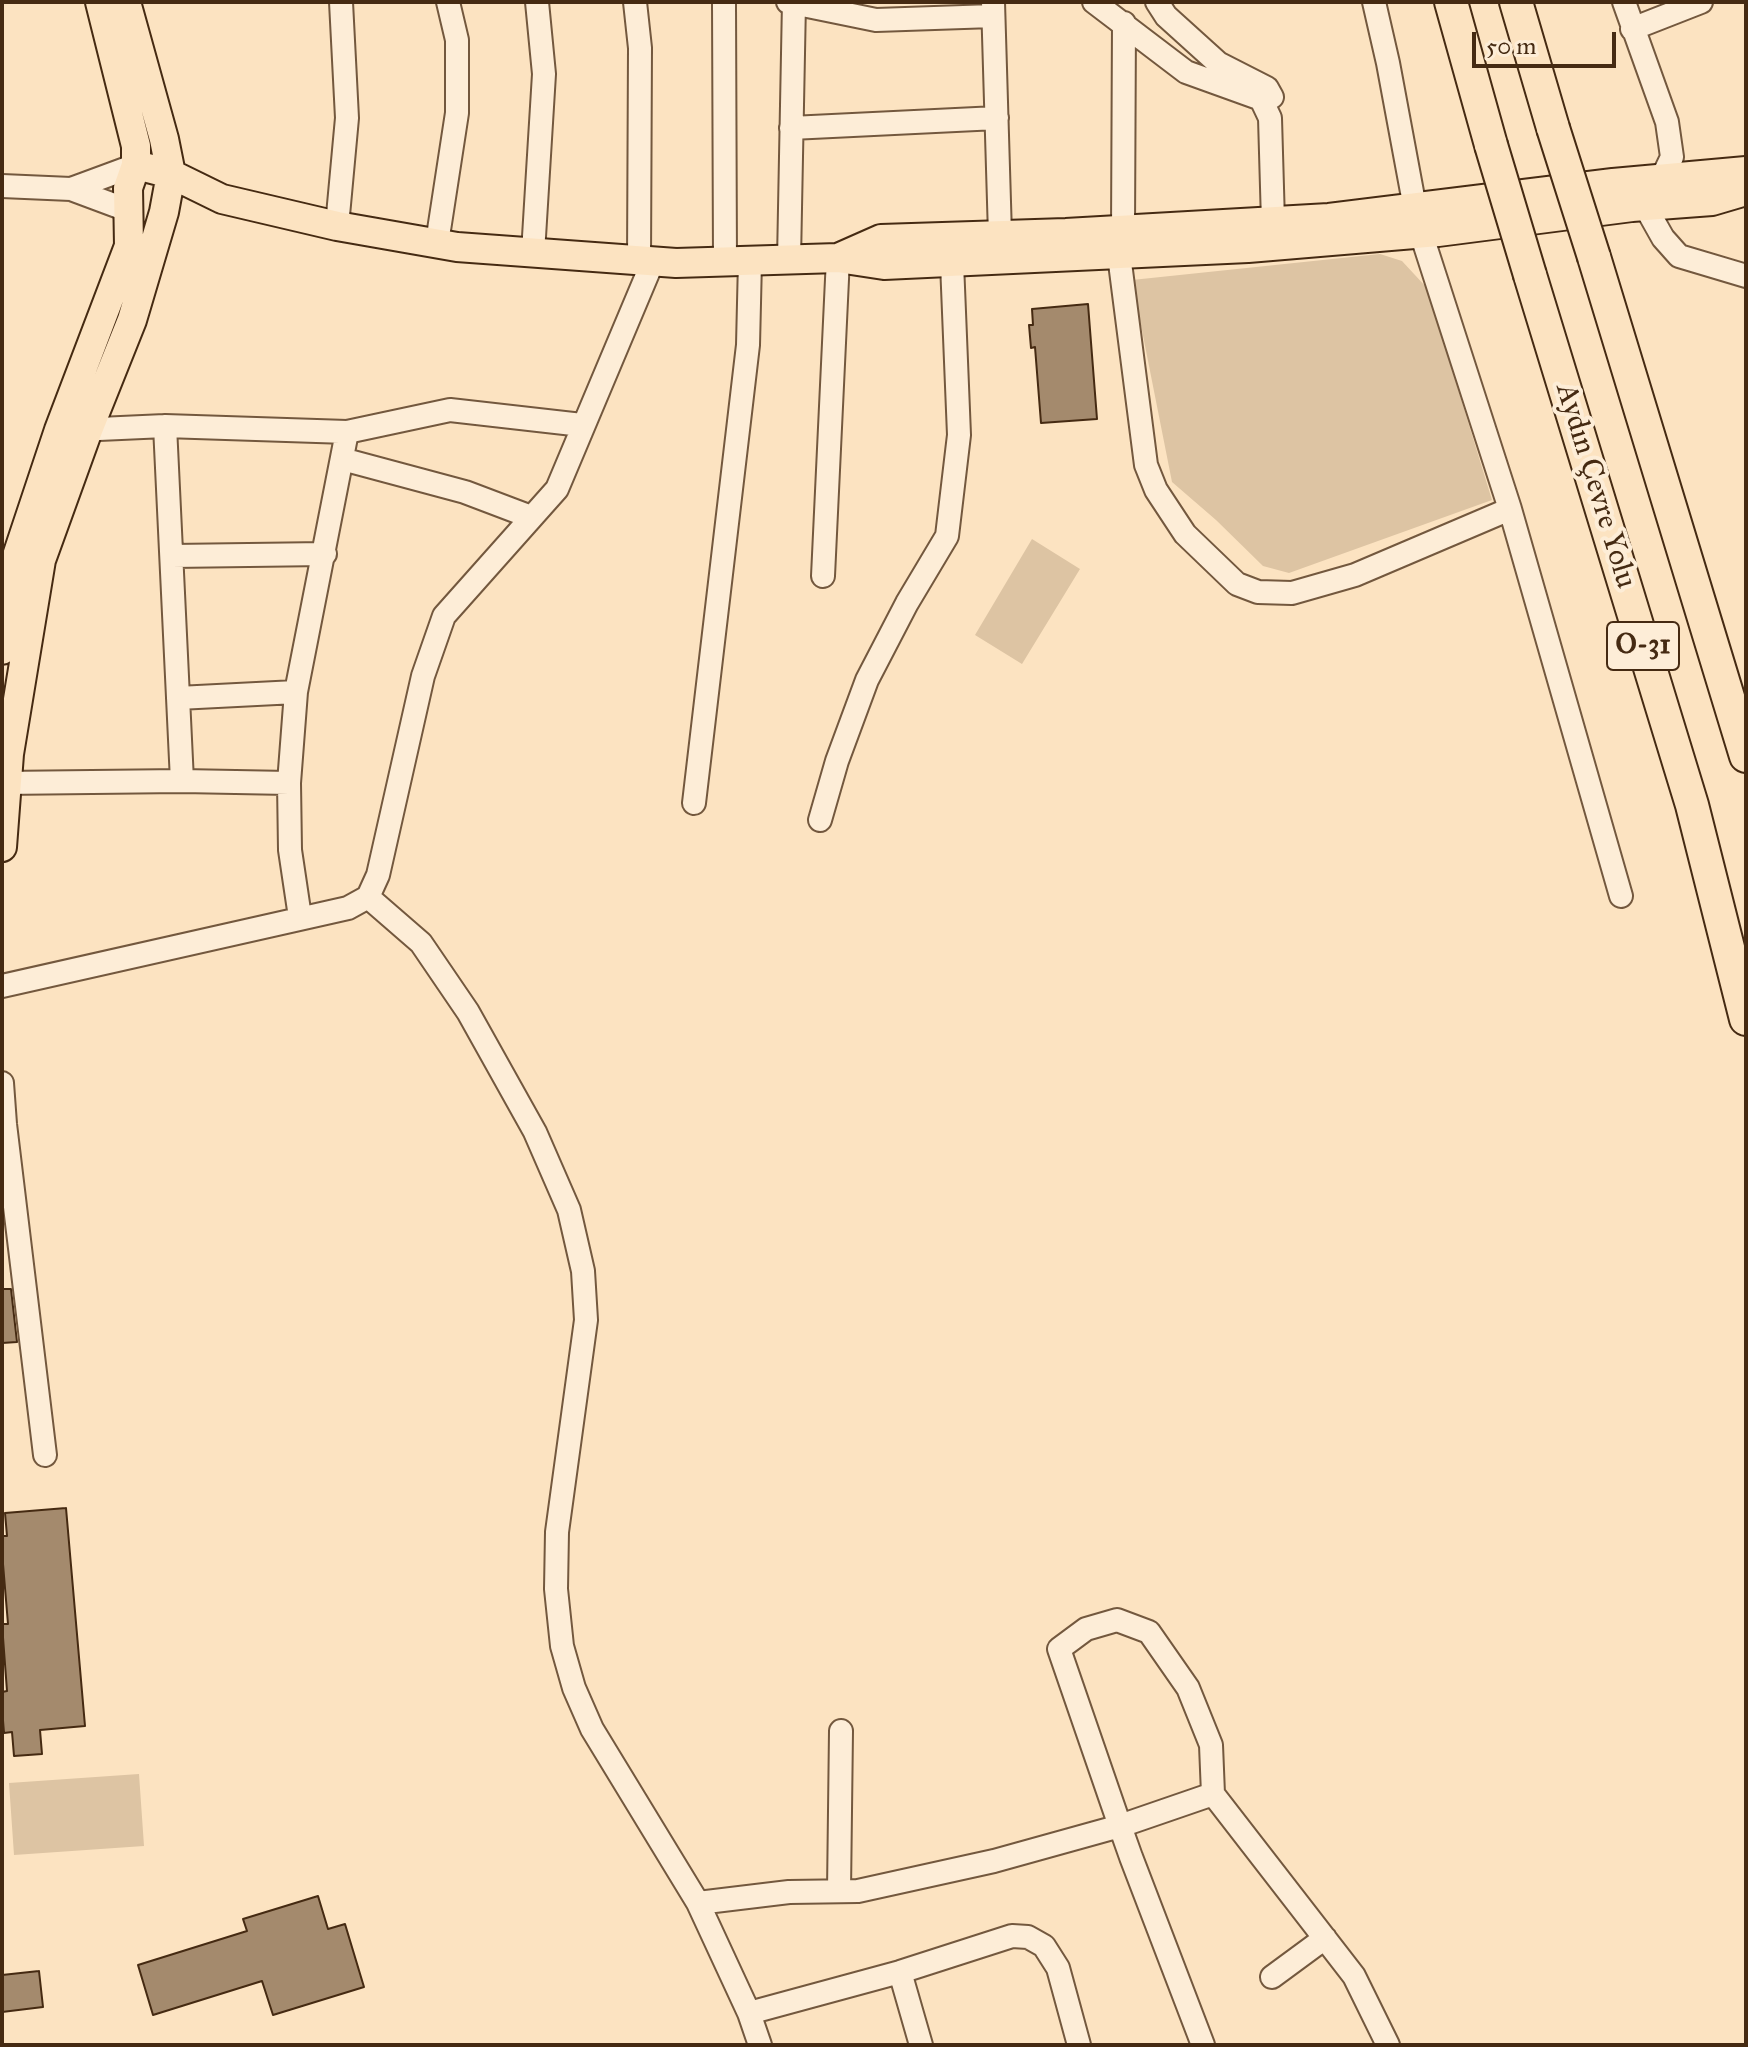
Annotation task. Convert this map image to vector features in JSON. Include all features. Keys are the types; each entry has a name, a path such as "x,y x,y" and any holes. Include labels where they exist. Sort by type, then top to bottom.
{"highway":[{"name":"Aydın Çevre Yolu","path":"1451,2 1530,275 1692,805 1746,1019"},
{"name":"O-31","path":"1516,2 1746,756"}],"main road":[{"path":"2,650 20,559 59,430 129,246 128,188 136,165 136,146 100,2"},
{"path":"2,847 5,784 19,686 20,559 88,430 132,320 164,212 171,174 126,2"},
{"path":"136,165 171,174 222,199 337,226 437,243 646,261 838,258 884,265 952,263 1273,222 1329,218 1418,220 1645,206 1712,201 1746,191"},
{"path":"838,258 881,239 1000,235 1248,248 1662,178 1746,171"},
{"path":"130,211 164,212 222,199"}],"street":[{"path":"337,226 347,118 341,2"},
{"path":"437,243 457,113 457,40 448,2"},
{"path":"533,253 544,74 537,2"},
{"path":"2,986 348,908 368,897 378,875 423,676 444,616 557,489 646,261 640,48 635,2"},
{"path":"694,803 748,345 738,261 724,2"},
{"path":"789,260 792,2 876,20 993,9 1000,235"},
{"path":"1094,2 1186,72 1261,99 1270,118"},
{"path":"1157,2 1166,16 1218,63 1267,88 1272,97 1273,222"},
{"path":"1374,2 1418,220 1510,509 1621,896"},
{"path":"1624,2 1667,122 1672,157 1662,178"},
{"path":"1632,29 1701,2"},
{"path":"1124,23 1121,243 1146,465 1156,490 1185,534 1237,584 1258,592 1292,593 1355,575 1510,509"},
{"path":"791,128 997,118"},
{"path":"71,189 136,165"},
{"path":"2,186 71,189 130,211"},
{"path":"1645,206 1663,238 1679,256 1746,276"},
{"path":"823,576 838,258"},
{"path":"820,820 837,761 867,680 907,603 947,536 959,435 952,263"},
{"path":"59,430 165,426 347,432 450,410 582,425"},
{"path":"165,426 182,781"},
{"path":"300,917 290,850 289,783 296,692 347,432"},
{"path":"342,459 465,492 531,517"},
{"path":"172,556 325,554"},
{"path":"178,698 296,692"},
{"path":"5,784 289,783"},
{"path":"368,897 421,943 468,1012 535,1132 569,1210 583,1271 586,1320 557,1532 556,1589 562,1646 574,1688 592,1729 698,1903 749,2013 760,2045"},
{"path":"2,1083 3,1122 45,1455"},
{"path":"1203,2045 1120,1826 1059,1649 1086,1629 1117,1620 1149,1632 1160,1644 1188,1688 1211,1745 1213,1794 1354,1976 1388,2045"},
{"path":"839,1891 841,1731"},
{"path":"698,1903 789,1892 858,1891 994,1861 1120,1826 1213,1794"},
{"path":"749,2013 900,1972 1012,1936 1028,1937 1044,1946 1058,1968 1079,2045"},
{"path":"1272,1977 1325,1938"},
{"path":"900,1972 921,2045"}],"shaded area":[{"path":"1380,254 1402,261 1427,288 1492,500 1289,573 1263,566 1172,482 1132,280"},
{"path":"1032,539 1080,569 1022,664 975,635"},
{"path":"139,1774 144,1846 14,1855 9,1783"}],"building":[{"path":"1088,304 1097,419 1041,423 1035,347 1031,348 1029,325 1033,325 1032,309"},
{"path":"2,1289 11,1289 17,1342 2,1343"},
{"path":"66,1508 85,1726 40,1730 42,1754 14,1756 12,1732 4,1733 2,1708 2,1692 7,1691 2,1624 8,1624 2,1552 2,1536 7,1536 5,1513"},
{"path":"318,1896 328,1929 345,1924 364,1987 273,2015 262,1981 153,2015 138,1965 247,1931 243,1919"},
{"path":"39,1971 43,2007 2,2012 2,1975"}]}
